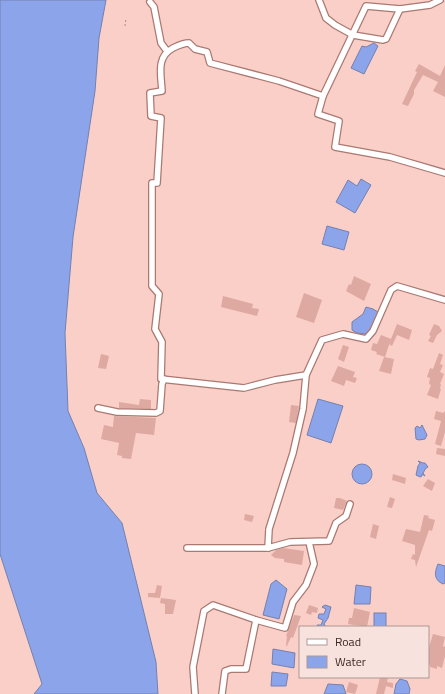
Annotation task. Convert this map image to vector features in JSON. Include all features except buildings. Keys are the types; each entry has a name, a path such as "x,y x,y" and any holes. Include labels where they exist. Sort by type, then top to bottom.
{"street":[{"path":"319,0 327,19 352,35 380,40 384,40 400,9"},
{"path":"436,1 400,9 366,6 323,96 318,114 339,121 335,147 390,156 445,173"},
{"path":"150,2 154,7 161,43 167,51"},
{"path":"306,376 275,380 244,388 161,379 162,342 155,329 158,294 152,286 152,183 157,183 161,118 151,116 150,93 162,91 161,61 167,51 183,43 189,43 195,49 208,52 210,63 279,80 323,96"},
{"path":"268,548 269,529 293,453 303,409 306,376 322,340 343,334 366,339 373,332 390,290 397,286 445,300"},
{"path":"98,408 117,412 156,413 160,411 162,384 164,379"},
{"path":"187,548 268,548 290,542 329,541 336,523 346,516 350,504"},
{"path":"195,694 193,667 204,611 213,605 256,620 285,628 293,602 306,585 314,564 309,542"},
{"path":"222,694 225,671 231,669 246,669 256,620"}],"path":[{"path":"125,26 126,18"}],"water":[{"path":"0,0 106,0 99,38 95,91 73,237 65,333 68,411 84,448 97,493 122,523 156,662 158,694 34,694 42,684 0,554"},
{"path":"374,43 378,46 364,74 351,68 362,46 366,47"},
{"path":"361,179 371,185 355,213 336,202 348,180 357,186"},
{"path":"327,226 349,232 344,250 322,244"},
{"path":"366,307 378,312 374,324 366,334 357,333 352,330 352,322 363,314"},
{"path":"318,399 343,406 331,443 307,435"},
{"path":"422,425 427,435 425,439 419,440 416,439 415,428 417,426 420,428"},
{"path":"418,461 425,463 428,467 423,473 425,476 422,474 420,477 416,475 420,463"},
{"path":"358,464 366,464 372,470 372,478 366,484 358,484 352,478 352,470"},
{"path":"438,564 445,566 445,583 443,584 436,578"},
{"path":"276,580 287,589 279,619 263,615 271,584"},
{"path":"356,585 371,587 370,604 354,604"},
{"path":"325,605 331,607 328,618 324,624 325,626 318,626 321,625 323,620 318,618 319,614 324,614 326,609 322,607"},
{"path":"374,613 386,613 386,626 374,626"},
{"path":"273,649 295,653 294,668 272,664"},
{"path":"272,672 288,674 286,686 271,686"},
{"path":"400,679 407,681 410,689 409,694 394,694 396,684"},
{"path":"328,684 343,685 346,694 324,694"}]}
